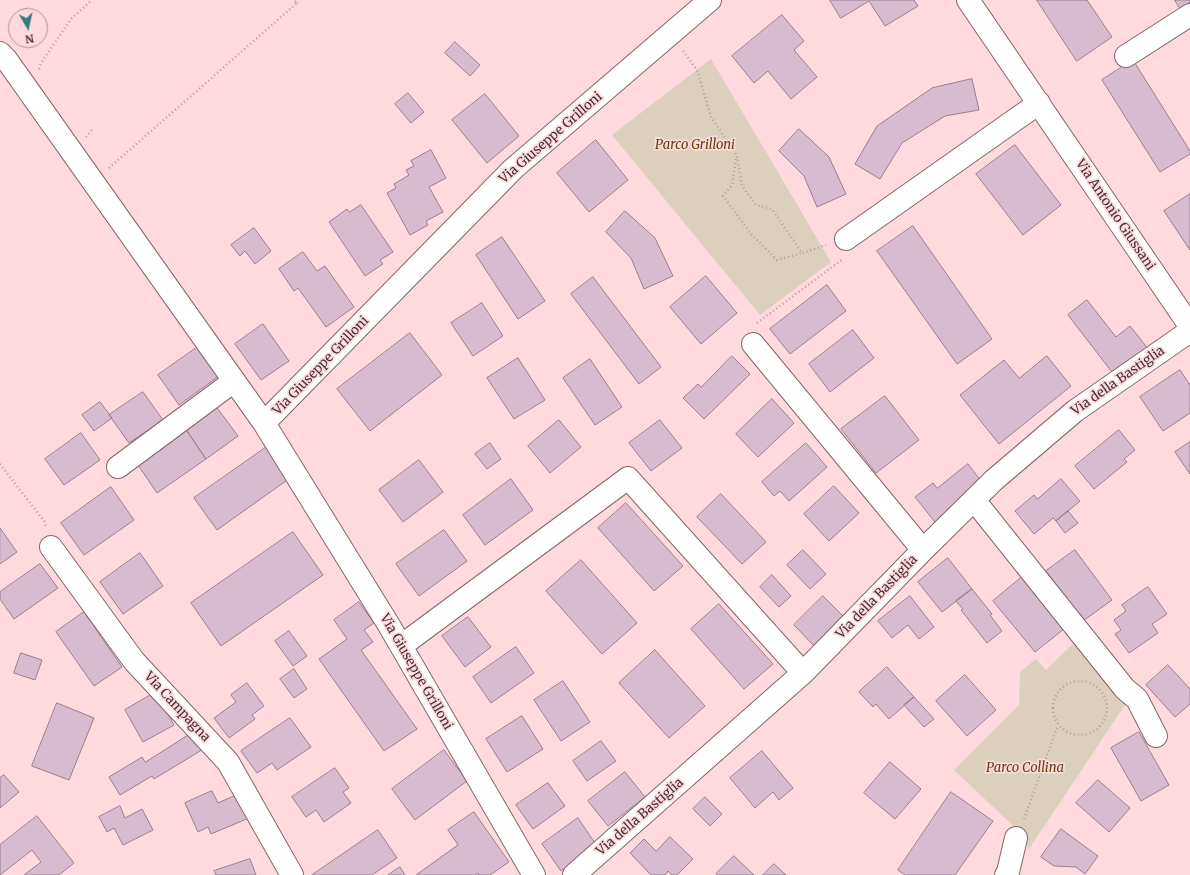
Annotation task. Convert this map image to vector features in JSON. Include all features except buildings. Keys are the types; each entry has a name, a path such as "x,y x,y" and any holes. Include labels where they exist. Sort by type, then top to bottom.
{"street":[{"name":"Via Giuseppe Grilloni","path":"534,875 401,646 264,423 513,169 710,0"},
{"name":"Via Antonio Giussani","path":"968,0 1189,323"},
{"path":"1126,56 1190,16"},
{"path":"0,53 6,59 264,423"},
{"path":"846,239 1039,103"},
{"name":"Via della Bastiglia","path":"574,875 803,673 923,550 994,480 1075,410 1189,323"},
{"path":"753,344 923,550"},
{"path":"118,467 234,381"},
{"path":"401,646 628,478 803,673"},
{"path":"974,500 1125,688 1137,699 1156,736"},
{"name":"Via Campagna","path":"51,547 134,661 228,762 292,875"},
{"path":"1006,875 1016,838"}],"path":[{"path":"32,96 41,63 71,19 92,0"},
{"path":"293,0 297,3"},
{"path":"93,182 300,0"},
{"path":"671,34 697,70 711,117 737,156 742,186 756,205 772,209 802,253"},
{"path":"737,156 732,185 723,196 752,235 777,260 822,247"},
{"path":"753,344 744,333 850,255 846,239"},
{"path":"0,464 44,521 51,547"},
{"path":"1081,680 1090,682 1098,687 1104,694 1107,703 1107,712 1099,728 1091,733 1073,735 1058,725 1054,718 1052,708 1053,699 1064,685 1072,681 1081,680"},
{"path":"1016,838 1058,725"}],"green space":[{"name":"Parco Grilloni","path":"711,59 831,262 760,315 612,135"},
{"name":"Parco Collina","path":"1077,640 1127,702 1029,849 1023,835 954,770 1019,705 1020,672 1036,659 1046,670"}]}
